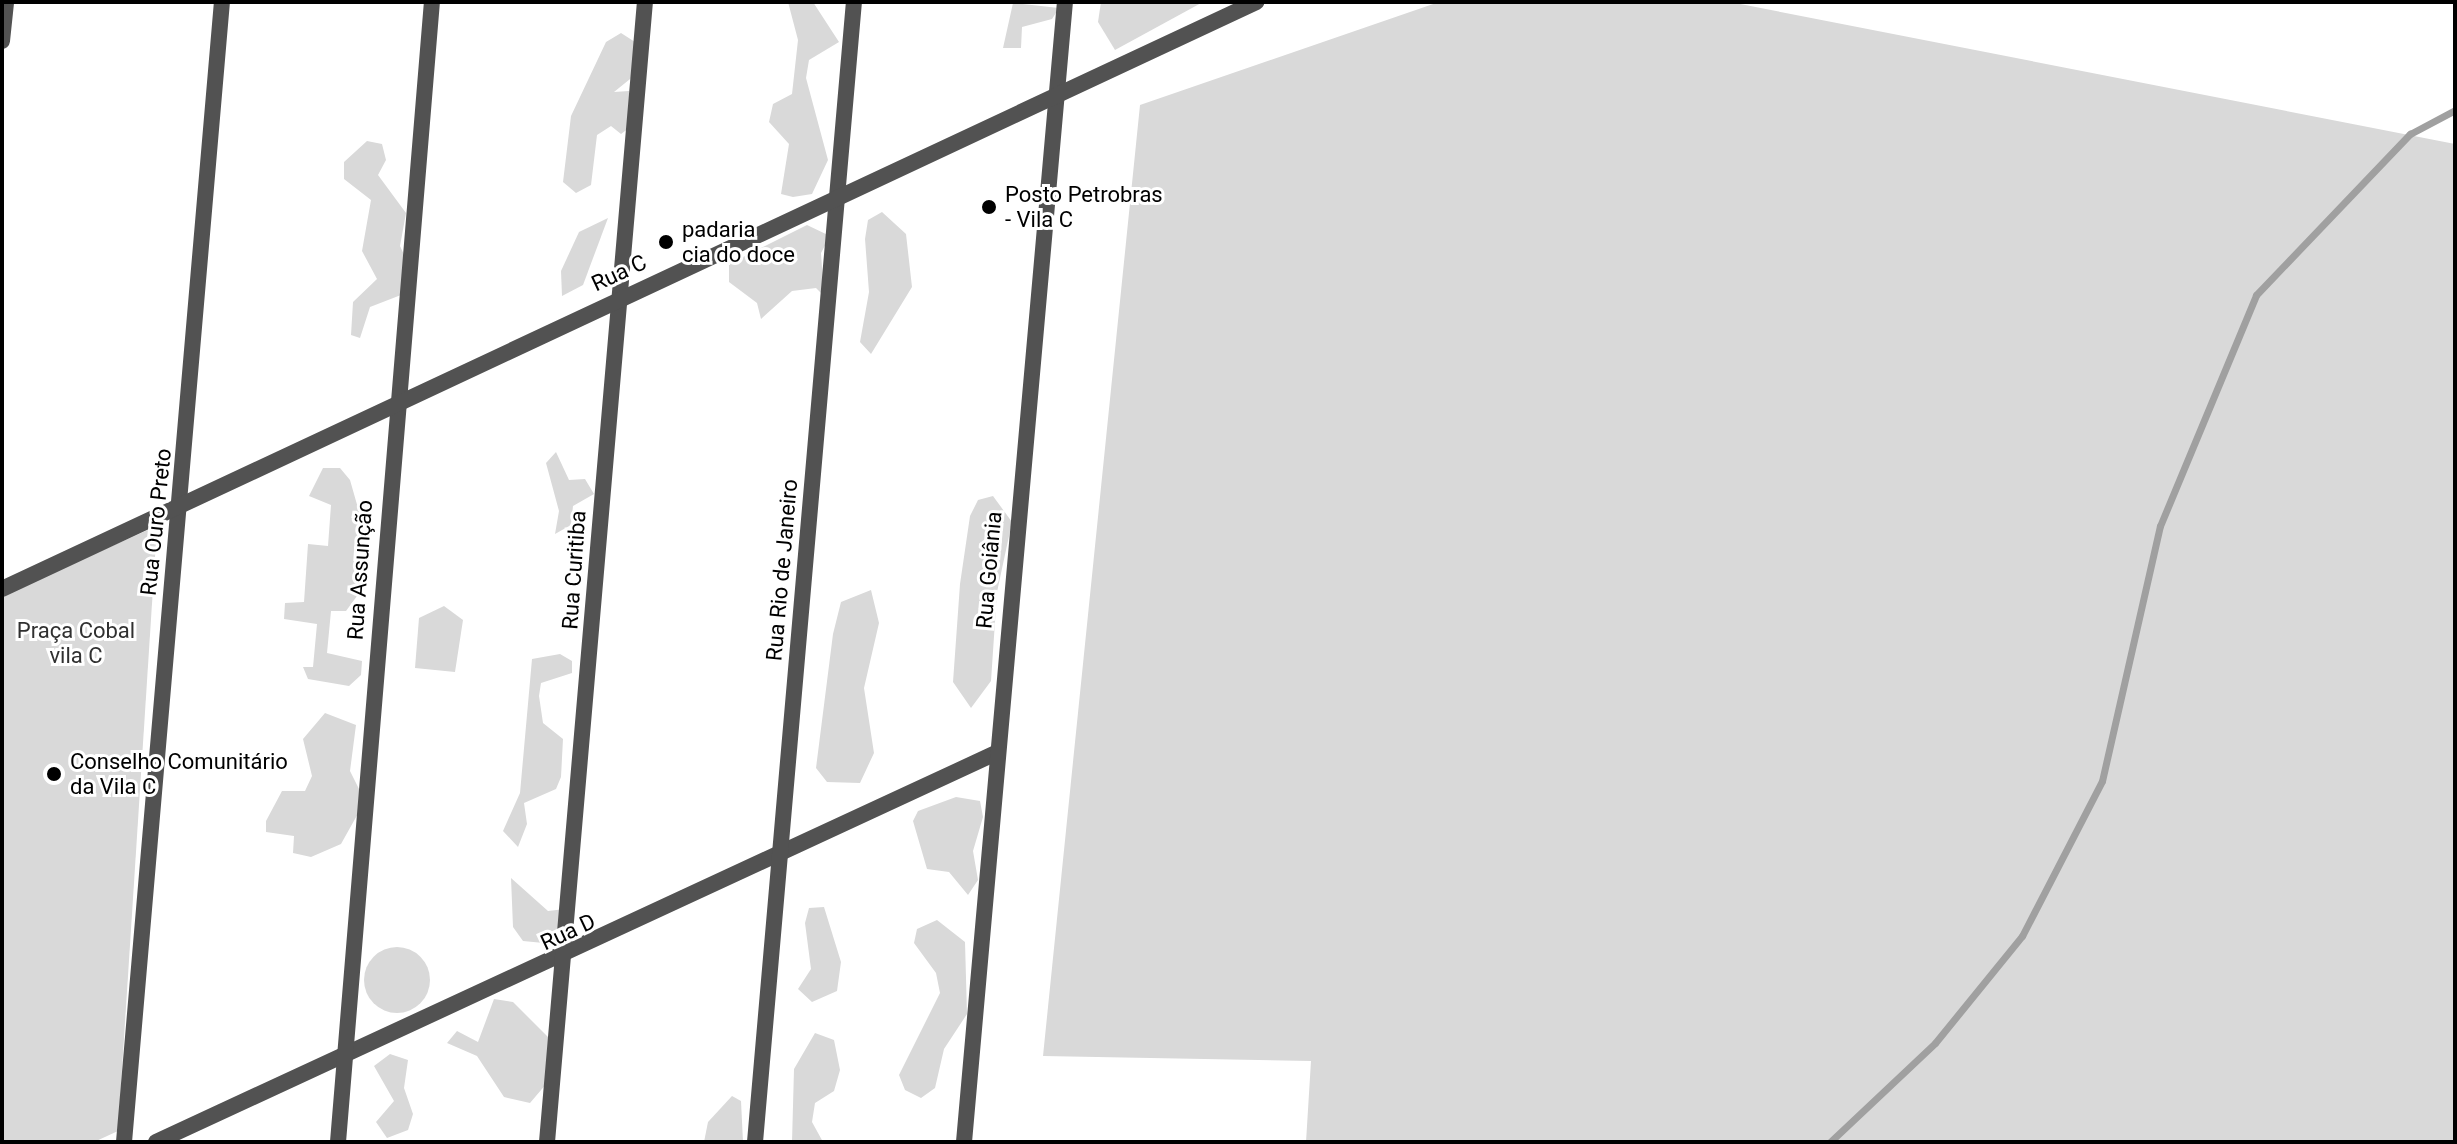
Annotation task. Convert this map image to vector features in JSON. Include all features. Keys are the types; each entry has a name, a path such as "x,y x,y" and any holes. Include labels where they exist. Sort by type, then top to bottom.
{"street":[{"path":"2,41 6,2"},
{"name":"Rua Ouro Preto","path":"124,1142 181,510 222,2"},
{"name":"Rua Assunção","path":"338,1142 393,410 432,2"},
{"name":"Rua Curitiba","path":"547,1142 566,958 617,297 645,2"},
{"name":"Rua Rio de Janeiro","path":"755,1142 854,2"},
{"name":"Rua Goiânia","path":"964,1142 1052,97 1065,2"},
{"name":"Rua C","path":"2,589 181,510 393,410 617,297 836,202 1256,2"},
{"name":"Rua D","path":"156,1142 566,958 996,753"}],"green space":[{"path":"788,2 813,2 839,42 809,60 806,78 828,160 812,194 793,197 781,194 789,144 769,122 773,104 792,94 798,40"},
{"path":"1101,2 1203,2 1115,50 1098,22"},
{"path":"1439,2 1730,2 2455,144 2455,1142 1306,1142 1311,1061 1043,1056 1140,105"},
{"path":"1013,3 1059,8 1052,19 1022,27 1021,48 1003,48"},
{"path":"621,33 635,42 635,75 614,92 629,91 629,128 621,134 611,126 597,135 591,185 576,193 563,182 571,116 606,42"},
{"path":"367,141 382,144 386,160 378,175 406,213 400,246 407,261 401,295 370,307 360,338 351,335 353,302 377,279 362,251 371,200 344,179 344,162"},
{"path":"882,212 906,234 912,287 871,354 860,342 869,292 865,239 868,220"},
{"path":"608,218 583,285 562,296 561,271 579,232"},
{"path":"807,225 830,236 821,253 824,296 816,288 792,291 761,319 757,303 729,282 729,264"},
{"path":"556,452 569,480 585,479 594,494 573,506 571,525 555,534 559,511 546,463"},
{"path":"323,468 340,468 350,480 364,529 357,596 346,611 331,611 327,653 362,661 361,675 349,686 308,679 303,667 313,667 317,624 284,619 285,603 304,602 308,544 328,546 331,505 309,496"},
{"path":"993,496 1012,522 997,592 991,681 971,708 953,682 960,584 970,516 978,500"},
{"name":"Praça Cobal vila C","path":"157,526 118,1131 94,1142 2,1142 2,595"},
{"path":"871,590 879,623 864,688 874,753 860,783 827,782 816,768 833,634 841,602"},
{"path":"444,606 463,620 455,672 415,668 419,618"},
{"path":"560,654 572,661 572,673 541,683 539,696 543,723 563,739 561,777 556,789 524,803 527,824 518,847 503,831 520,793 532,659"},
{"path":"325,713 356,725 350,771 365,801 341,844 311,857 293,853 294,836 266,832 266,821 282,791 305,791 312,776 303,739"},
{"path":"956,797 980,801 983,817 973,851 978,880 968,895 949,872 927,869 913,821 918,811"},
{"path":"511,878 548,911 565,909 567,933 554,944 523,941 513,927"},
{"path":"824,907 841,962 837,991 812,1002 798,989 811,969 805,923 809,908"},
{"path":"937,920 965,942 967,1014 944,1049 935,1088 921,1098 905,1090 899,1075 940,993 936,973 914,943 917,929"},
{"path":"397,947 410,949 420,957 428,967 428,993 420,1003 410,1011 397,1013 384,1011 374,1003 366,993 364,980 366,967 374,957 384,949"},
{"path":"494,999 513,1002 550,1039 547,1083 530,1103 504,1097 477,1056 447,1043 457,1031 478,1042"},
{"path":"815,1033 834,1040 840,1070 834,1091 815,1103 812,1122 823,1142 792,1142 794,1069"},
{"path":"390,1054 408,1060 404,1088 413,1114 408,1130 387,1138 376,1122 394,1101 374,1066"},
{"path":"732,1096 741,1101 743,1142 704,1142 708,1122"}],"waterway":[{"path":"1830,1142 1935,1043 2022,936 2102,781 2160,526 2256,295 2410,134 2455,110"}],"place":[{"name":"Posto Petrobras - Vila C","path":"989,207"},
{"name":"padaria cia do doce","path":"666,242"},
{"name":"Conselho Comunitário da Vila C","path":"54,774"}]}
